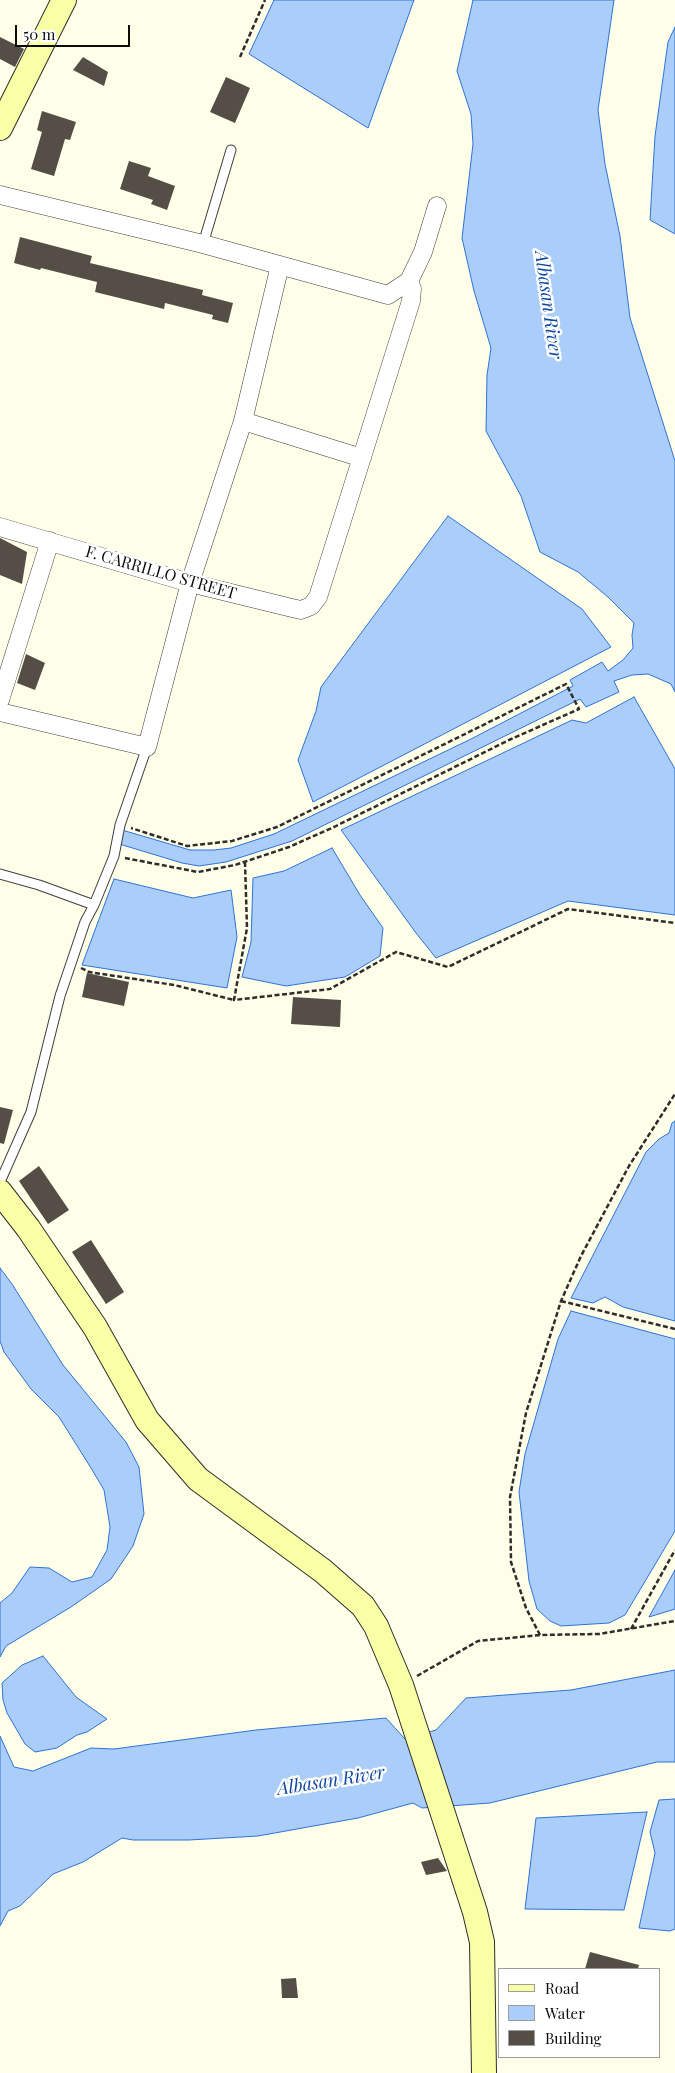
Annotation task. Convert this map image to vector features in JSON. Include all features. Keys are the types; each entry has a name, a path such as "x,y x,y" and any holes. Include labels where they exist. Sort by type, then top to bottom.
{"street":[{"path":"0,128 64,0"},
{"path":"0,195 203,244 388,295 409,281 423,252 437,206"},
{"path":"0,712 147,747 190,583 243,421 280,265"},
{"path":"243,421 362,458 411,301 412,289 409,281"},
{"name":"F. CARRILLO STREET","path":"0,527 190,583 301,610 311,606 318,597 362,458"},
{"path":"0,700 50,541"},
{"path":"0,1192 28,1228 95,1327 147,1420 198,1479 323,1571 363,1606 376,1626 401,1686 475,1912 482,1942 484,2073"}],"lane":[{"path":"203,244 231,150"},
{"path":"0,1182 31,1112 60,996 70,964 85,922 114,856 120,825 147,747"},
{"path":"0,874 40,884 94,905"}],"path":[{"path":"240,57 265,0"},
{"path":"114,856 198,872 244,862 289,847 334,827 509,740 579,709 566,684 277,827 232,841 187,846 120,825"},
{"path":"234,1000 247,928 244,862"},
{"path":"70,964 89,972 166,984 234,1000 330,989 396,952 448,967 568,910 675,923"},
{"path":"540,1635 526,1608 511,1562 510,1497 526,1413 561,1301 581,1256 629,1166 675,1094"},
{"path":"561,1301 675,1329"},
{"path":"631,1629 675,1550"},
{"path":"401,1686 478,1641 540,1635 599,1634 675,1621"}],"water":[{"path":"274,0 414,0 368,128 249,54"},
{"name":"Albasan River","path":"473,0 614,0 598,110 605,164 620,236 630,318 675,461 675,692 671,684 648,674 632,675 614,681 619,692 586,707 580,699 292,841 226,862 199,866 182,863 116,843 122,830 190,850 231,848 274,834 471,739 573,686 570,680 602,662 608,671 623,660 633,648 632,635 634,623 608,597 578,572 540,552 521,496 486,431 487,375 491,348 474,291 462,238 473,144 471,114 457,71"},
{"path":"675,27 675,234 650,220 655,136 668,42"},
{"path":"448,516 582,609 611,647 313,802 298,760 316,711 321,687"},
{"path":"634,697 675,769 675,915 568,901 436,958 341,830 572,720 586,723"},
{"path":"332,848 360,895 383,928 380,956 345,977 286,986 242,977 251,942 253,878 284,871"},
{"path":"114,879 193,898 231,890 237,937 227,988 82,965"},
{"path":"675,1121 675,1321 623,1307 605,1297 593,1303 571,1298 646,1152 659,1139 669,1133 672,1123"},
{"path":"0,1268 63,1365 126,1442 139,1467 144,1514 133,1546 111,1579 71,1607 6,1646 0,1657 0,1603 12,1593 30,1567 49,1568 72,1582 92,1577 107,1550 110,1527 104,1490 91,1468 59,1417 31,1389 4,1352 0,1341"},
{"path":"571,1311 675,1339 675,1531 625,1615 609,1623 561,1626 550,1621 537,1609 529,1581 519,1492 525,1454 558,1339"},
{"path":"675,1570 675,1609 649,1617"},
{"path":"43,1656 76,1697 107,1719 57,1748 35,1752 25,1744 7,1713 3,1700 2,1683 22,1665"},
{"name":"Albasan River","path":"675,1670 675,1762 657,1762 490,1803 422,1808 413,1803 358,1818 258,1836 189,1840 133,1840 122,1838 83,1862 53,1874 20,1906 8,1911 0,1926 0,1736 14,1767 33,1771 91,1748 114,1749 256,1730 386,1718 405,1739 436,1730 466,1698 571,1690"},
{"path":"675,1799 675,1929 670,1931 639,1928 655,1853 650,1832 659,1800"},
{"path":"647,1812 624,1910 525,1909 536,1818"}],"building":[{"path":"0,37 24,49 15,67 0,59"},
{"path":"83,57 108,72 104,86 73,70"},
{"path":"226,77 250,88 235,123 210,112"},
{"path":"42,111 76,122 70,140 65,139 54,176 31,169 42,132 37,130"},
{"path":"129,161 151,168 148,176 175,186 167,210 151,204 153,200 120,189"},
{"path":"20,237 92,256 90,263 203,290 202,295 233,303 228,323 212,319 213,315 165,303 164,309 95,292 97,282 14,263"},
{"path":"0,538 27,552 22,584 0,575"},
{"path":"26,654 45,663 35,690 17,683"},
{"path":"87,973 129,982 124,1006 82,997"},
{"path":"293,997 341,1000 340,1027 291,1024"},
{"path":"0,1107 13,1110 4,1144 0,1143"},
{"path":"39,1166 69,1210 48,1224 19,1181"},
{"path":"91,1240 124,1292 106,1304 72,1252"},
{"path":"438,1858 447,1871 426,1875 421,1862"},
{"path":"590,1952 639,1965 638,1968 585,1968"},
{"path":"296,1978 298,1998 282,1998 281,1979"}]}
